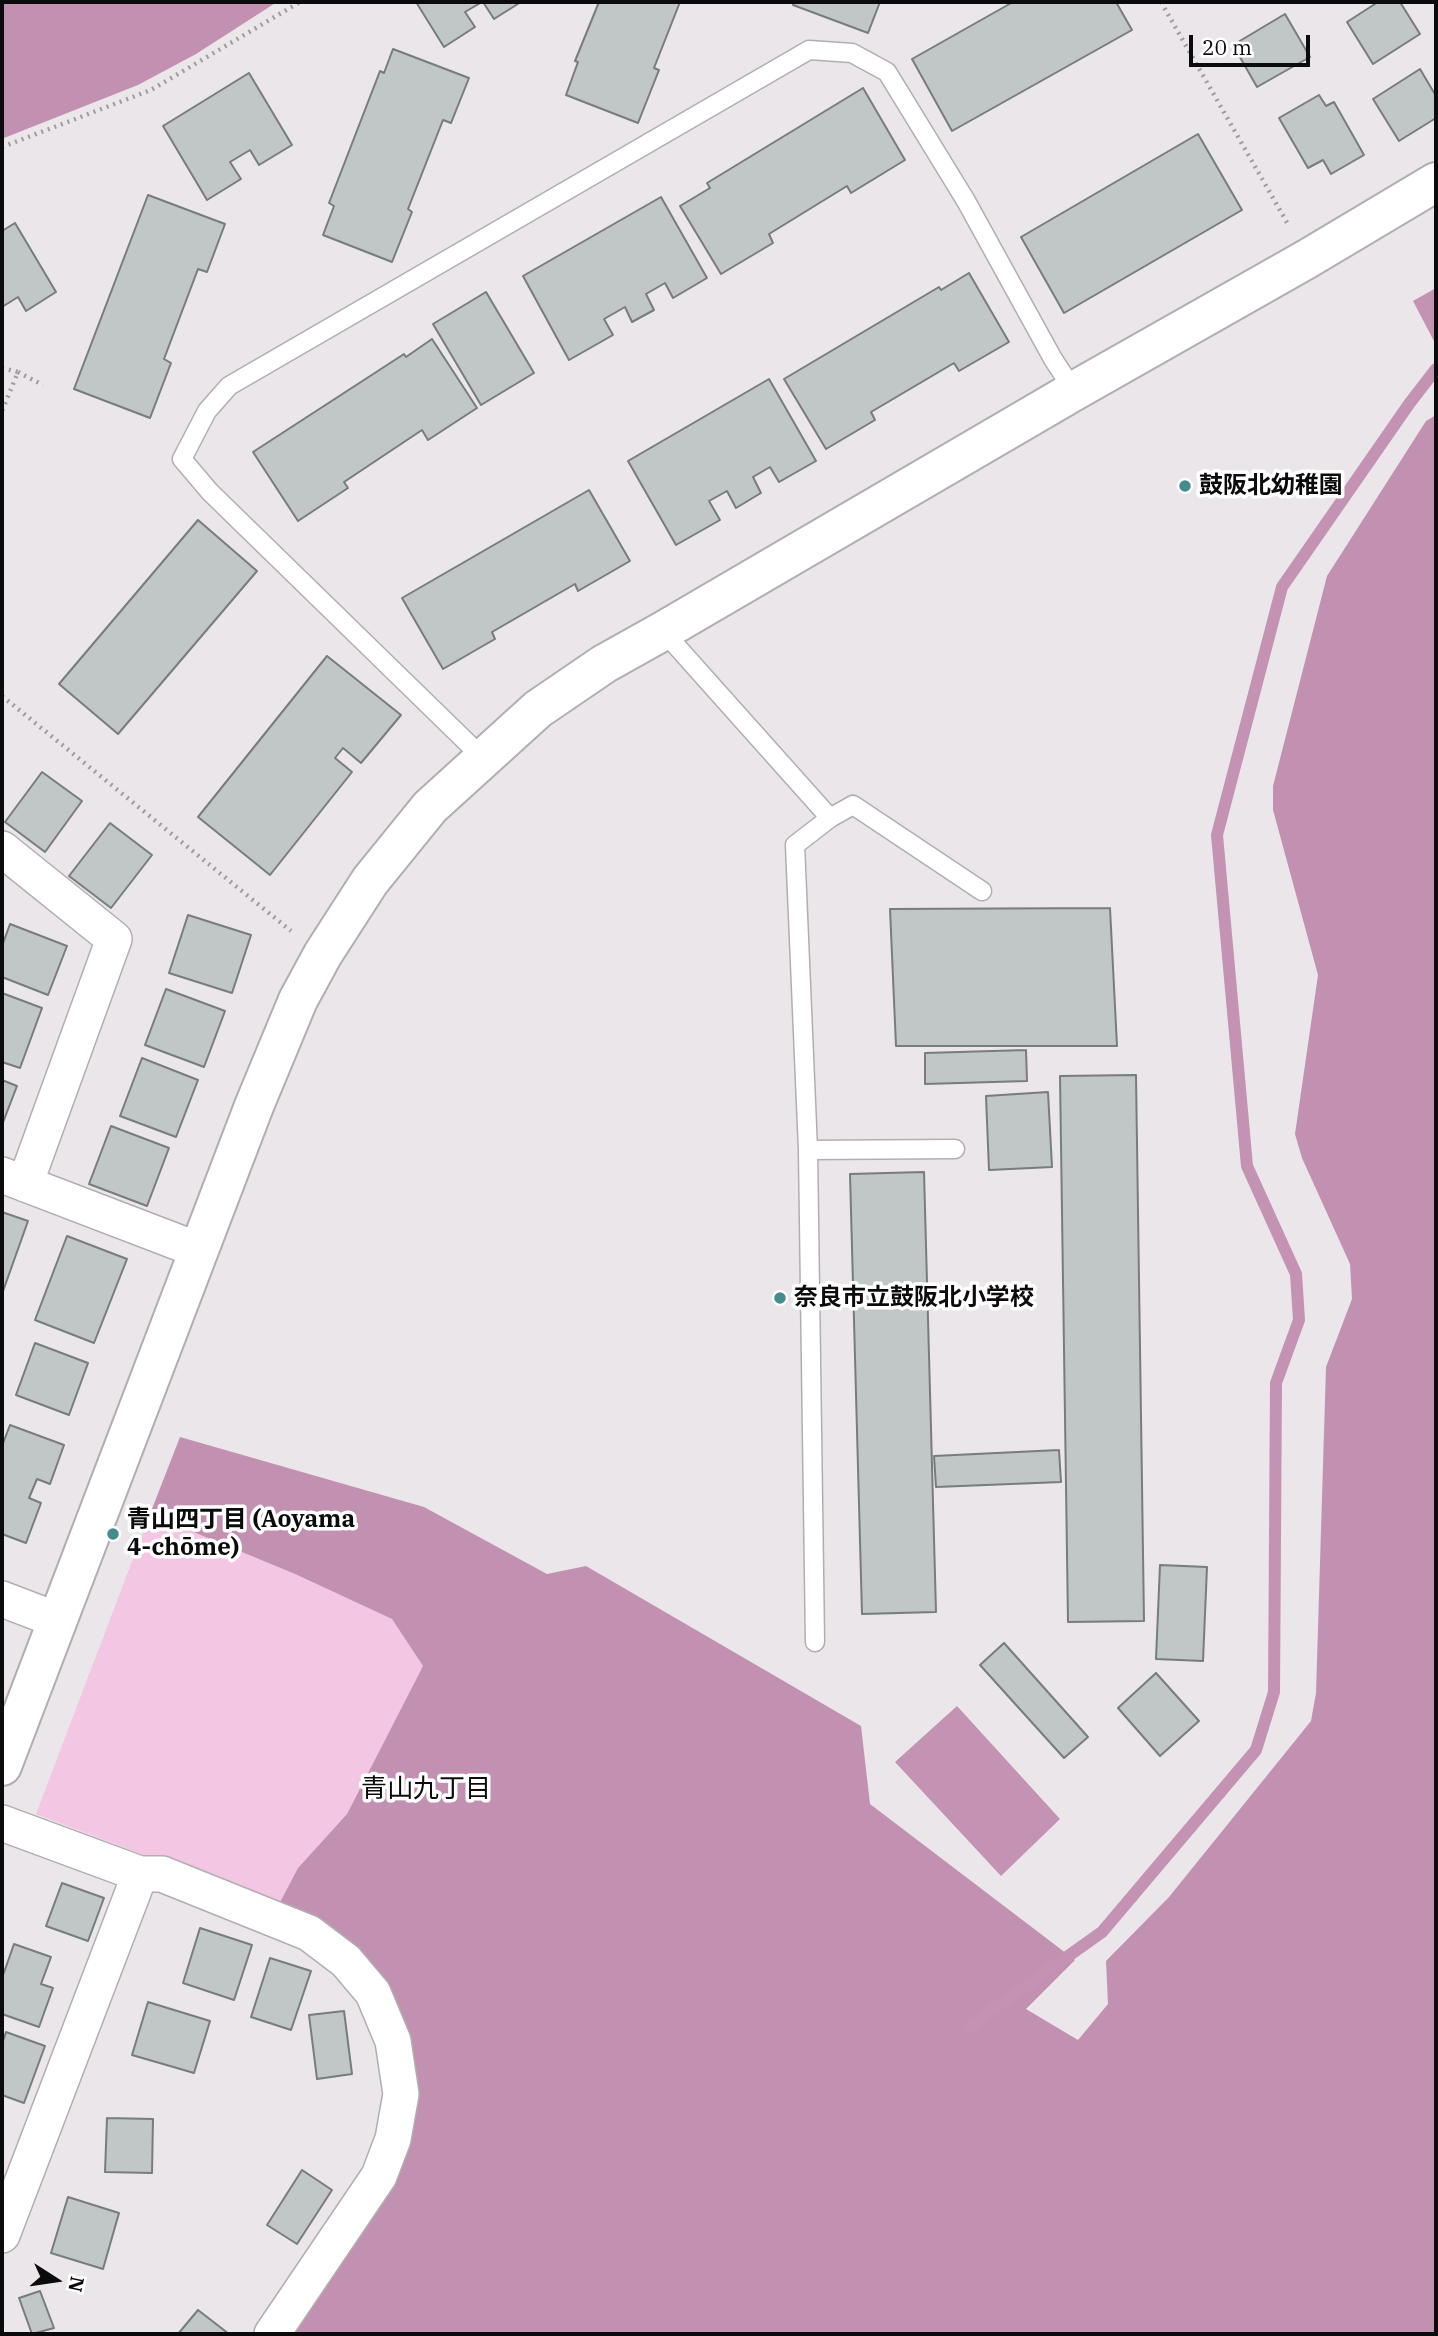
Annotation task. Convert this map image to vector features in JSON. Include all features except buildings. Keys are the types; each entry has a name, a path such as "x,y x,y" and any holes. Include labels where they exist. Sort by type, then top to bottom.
{"street":[{"path":"2,1766 198,1250 298,1000 323,954 370,881 430,807 538,709 604,664 1436,182"},
{"path":"2,849 114,939 13,1180 198,1250"},
{"path":"2,1600 57,1620"},
{"path":"2,1823 140,1874 162,1874 309,1933 346,1961 373,1993 393,2041 401,2094 393,2139 379,2176 272,2334"},
{"path":"2,2235 140,1874"}],"lane":[{"path":"483,758 219,501 182,459 207,411 229,386 809,50 852,53 887,72 966,201 1053,359 1074,391"},
{"path":"663,631 830,818"},
{"path":"815,1642 808,1150 794,845 830,818 853,805 982,891"},
{"path":"808,1150 955,1149"}],"path":[{"path":"2,146 151,90 300,2"},
{"path":"1161,2 1307,259"},
{"path":"2,368 18,372 43,385"},
{"path":"2,411 18,372"},
{"path":"2,696 323,954"}],"shaded area":[{"path":"2,2 277,2 196,54 138,85 4,138"},
{"path":"1436,288 1436,345 1413,301"},
{"path":"1436,415 1436,2334 286,2334 387,2189 406,2035 278,1906 298,1868 347,1814 423,1666 392,1619 295,1574 150,1514 180,1437 424,1507 547,1574 586,1566 861,1726 870,1804 1075,1960 1026,2009 1078,2040 1108,2004 1106,1961 1169,1897 1311,1721 1316,1693 1326,1367 1352,1299 1350,1264 1302,1158 1295,1134 1318,975 1273,810 1273,786 1327,576 1426,421"},
{"path":"150,1514 295,1574 392,1619 423,1666 347,1814 298,1868 278,1906 36,1814"},
{"path":"957,1706 1060,1819 1001,1876 895,1762"}],"waterway":[{"path":"970,2026 1102,1932 1256,1750 1274,1692 1276,1383 1299,1320 1296,1274 1247,1166 1217,835 1282,587 1436,369"}],"place":[{"name":"鼓阪北幼稚園","path":"1185,486"},
{"name":"奈良市立鼓阪北小学校","path":"780,1298"},
{"name":"青山四丁目 (Aoyama 4-chōme)","path":"113,1534"}],"district":[{"name":"青山九丁目","path":"426,1789"}]}
